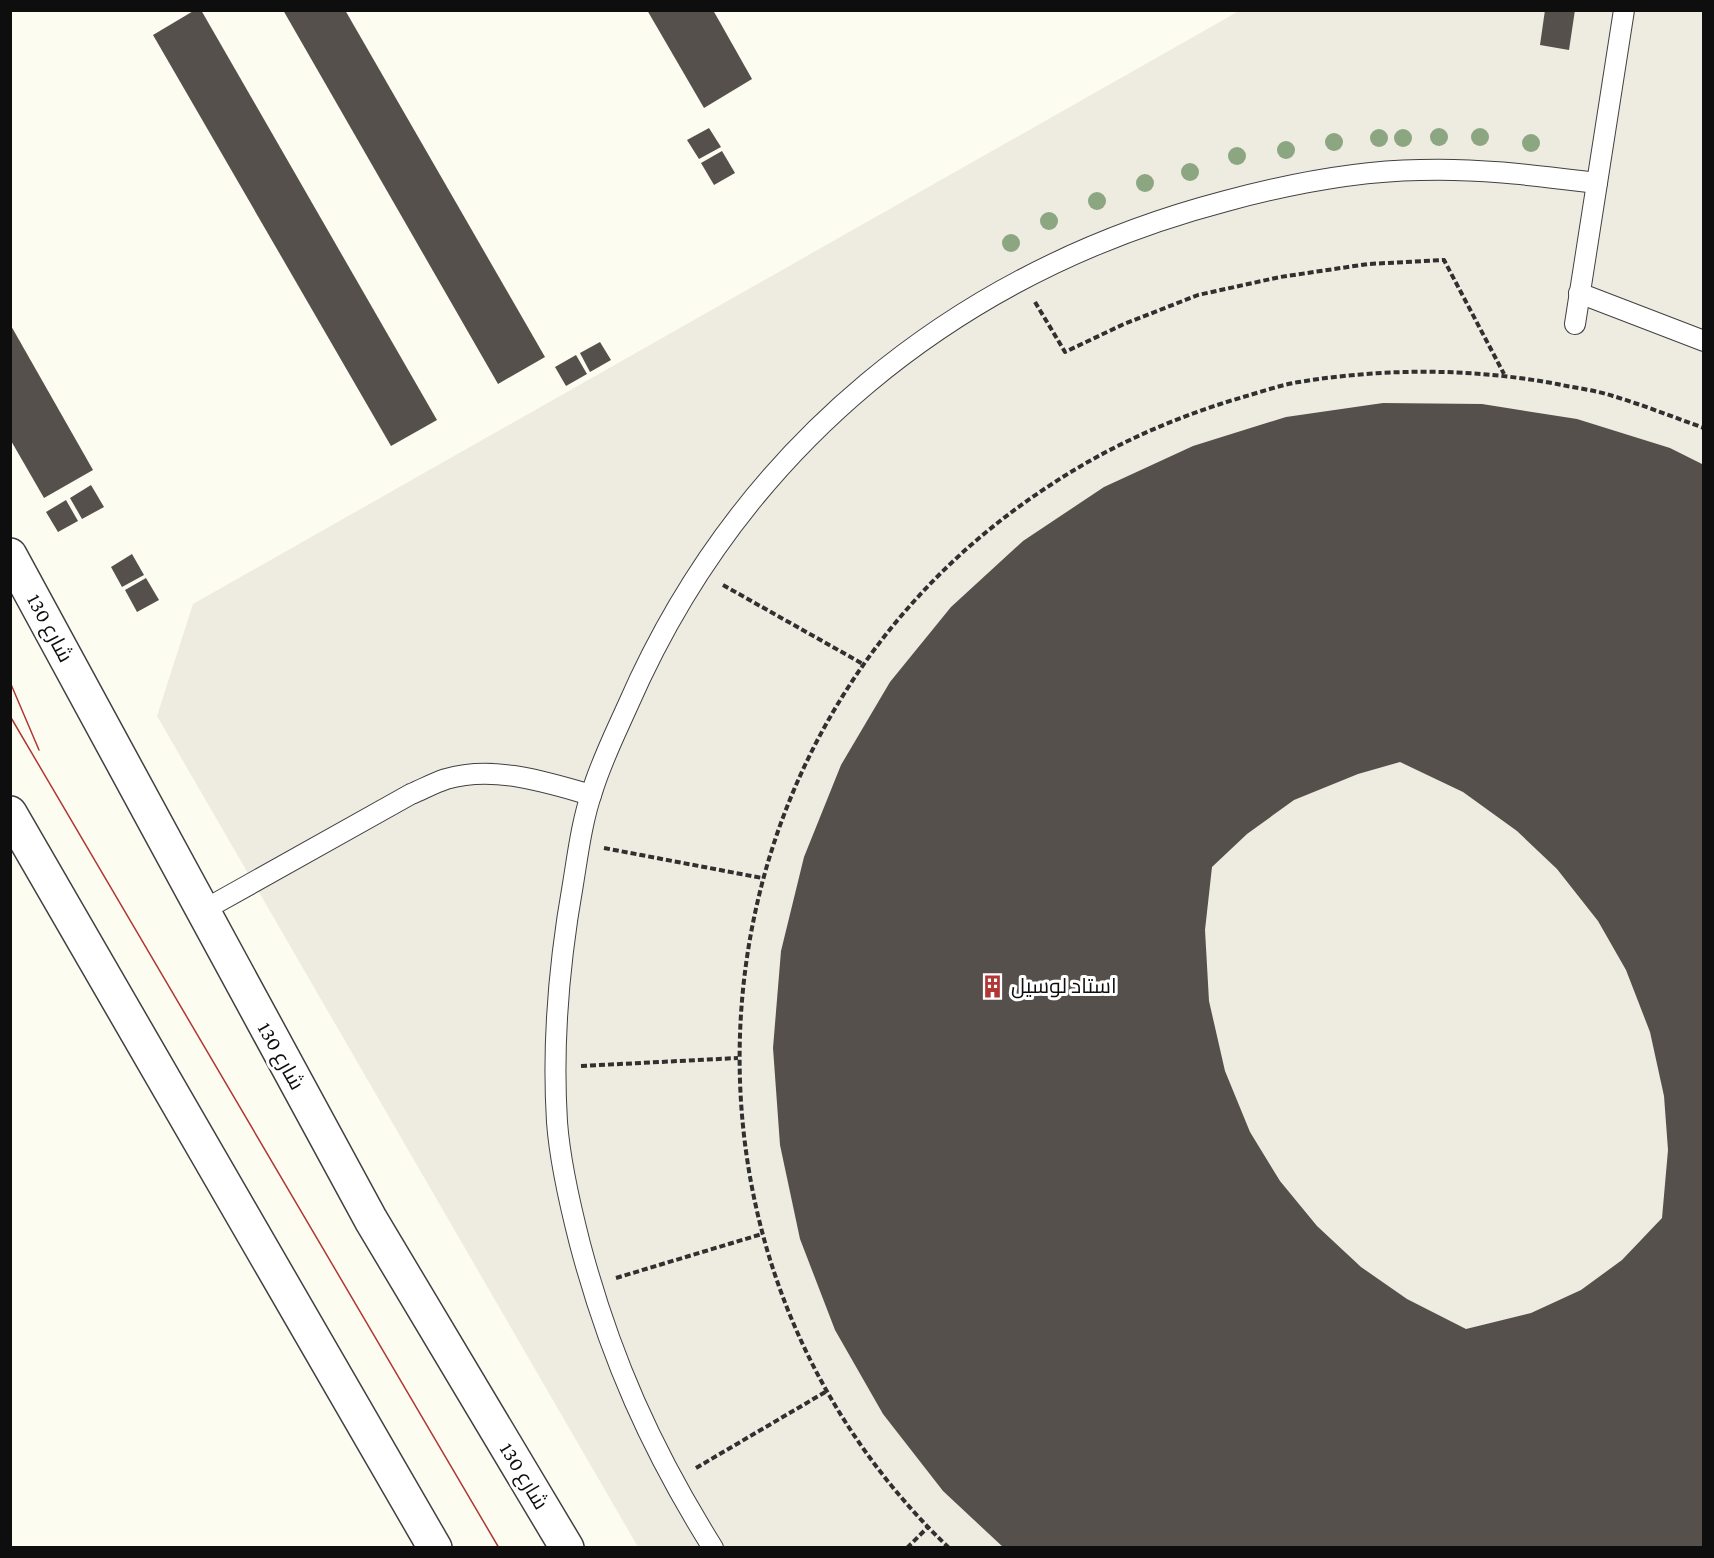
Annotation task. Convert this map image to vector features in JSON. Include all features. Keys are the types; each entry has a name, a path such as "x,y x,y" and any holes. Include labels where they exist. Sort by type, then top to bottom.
{"street":[{"name":"شارع 130","path":"10,555 371,1220 567,1548"},
{"path":"10,813 435,1548"}],"lane":[{"path":"1575,324 1624,10"},
{"path":"713,1548 672,1482 638,1412 610,1346 591,1286 567,1183 557,1126 556,1000 564,936 591,795 646,663 698,572 768,479 816,428 876,375 944,324 1021,279 1080,250 1177,213 1291,184 1420,170 1529,175 1597,183"},
{"path":"1579,293 1704,341"},
{"path":"202,911 411,794 446,779 484,774 518,776 591,795"}],"path":[{"path":"1021,279 1065,352 1124,324 1198,295 1280,277 1368,264 1444,260 1505,374"},
{"path":"949,1548 928,1527 873,1462 826,1391 801,1341 779,1288 762,1234 745,1147 738,1058 746,957 762,878 787,803 821,732 863,664 929,582 1008,512 1097,455 1193,411 1294,383 1400,371 1505,374 1609,394 1704,428"},
{"path":"746,597 863,664"},
{"path":"620,851 762,878"},
{"path":"597,1065 738,1058"},
{"path":"629,1275 762,1234"},
{"path":"710,1460 826,1391"},
{"path":"907,1548 928,1527"}],"shaded area":[{"path":"1239,11 1703,11 1703,1547 638,1547 157,716 193,604"}],"building":[{"path":"195,10 201,10 437,420 391,446 153,35"},
{"path":"283,10 345,10 545,357 498,384"},
{"path":"647,10 713,10 752,79 704,108"},
{"path":"1545,10 1575,10 1569,50 1540,45"},
{"path":"709,128 721,147 699,159 687,140"},
{"path":"722,151 735,173 714,185 701,163"},
{"path":"10,324 93,470 44,498 10,439"},
{"path":"600,342 611,360 590,372 580,353"},
{"path":"576,355 587,374 566,386 555,367"},
{"name":"استاد لوسيل","path":"1383,403 1482,404 1577,419 1670,448 1704,465 1704,1548 1004,1548 943,1491 883,1414 835,1330 800,1239 780,1145 773,1048 781,951 804,857 841,765 890,682 951,607 1023,541 1104,487 1193,446 1286,417","holes":["1400,762 1463,792 1517,831 1557,869 1598,921 1626,970 1650,1032 1664,1096 1668,1150 1662,1218 1622,1260 1581,1290 1531,1313 1466,1329 1407,1299 1361,1267 1317,1226 1280,1181 1250,1132 1225,1071 1209,1001 1205,930 1212,867 1247,834 1294,800 1358,774"]},
{"path":"91,485 104,507 82,519 70,498"},
{"path":"66,500 78,521 58,532 46,512"},
{"path":"132,554 144,575 122,587 111,567"},
{"path":"146,578 159,600 137,612 125,590"}],"tram line":[{"path":"10,682 39,750"},
{"path":"10,716 499,1548"}],"place":[{"name":"استاد لوسيل","path":"993,986"}]}
